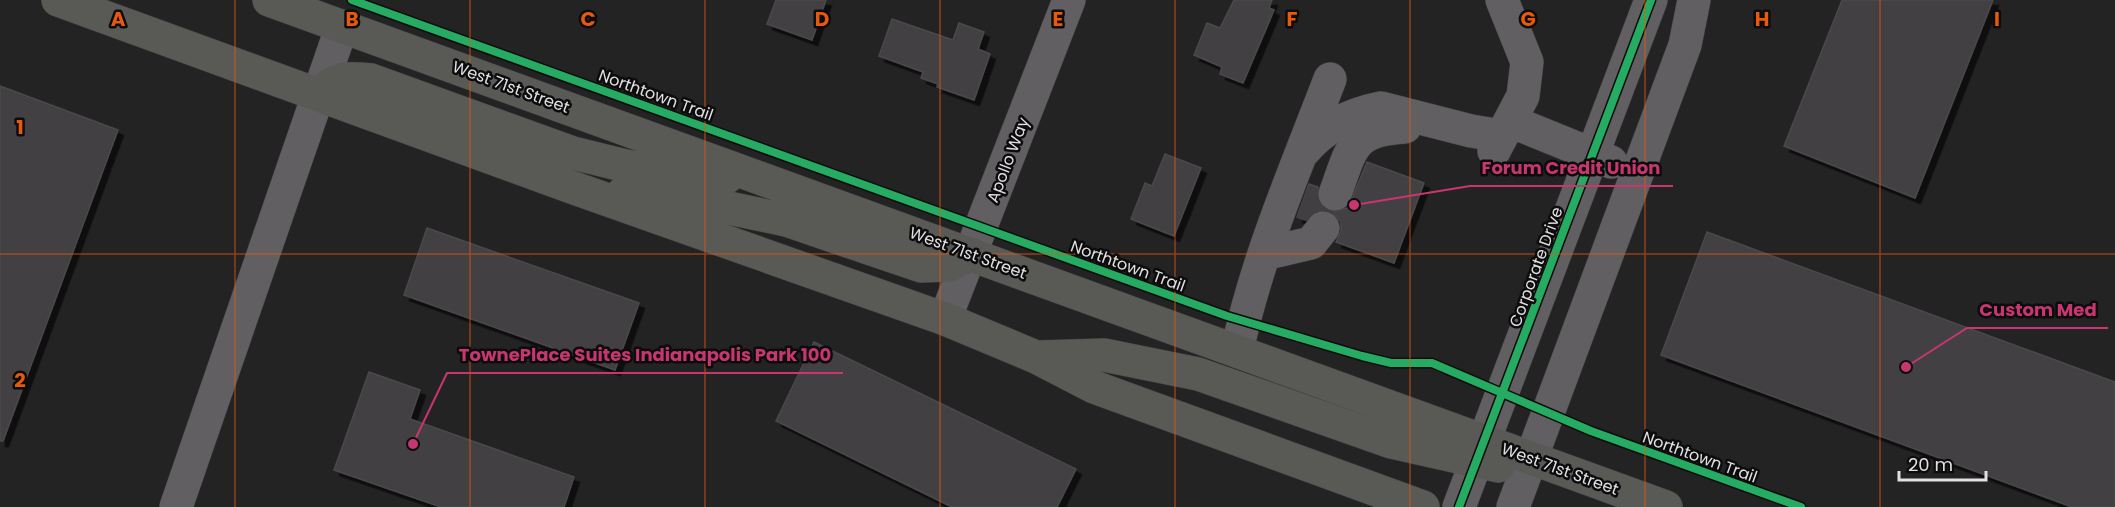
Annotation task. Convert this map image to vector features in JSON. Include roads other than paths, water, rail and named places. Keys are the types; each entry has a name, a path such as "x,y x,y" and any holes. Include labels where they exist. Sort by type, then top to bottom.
{"main road":[{"path":"58,0 574,188 945,319 1036,357 1094,387 1423,507"},
{"name":"West 71st Street","path":"269,0 1237,351 1481,451 1531,458 1666,507"},
{"path":"318,94 333,81 348,78 371,80 573,153 626,166 676,174 765,180"},
{"path":"574,188 676,197 734,208 786,220 921,266 950,265 971,254"},
{"path":"1036,357 1104,355 1198,374 1391,442 1481,451"}],"street":[{"name":"Apollo Way","path":"945,319 1069,0"},
{"path":"1502,0 1527,62 1523,96 1502,136"},
{"name":"Corporate Drive","path":"1459,507 1651,0"},
{"path":"1513,507 1684,45 1694,0"},
{"path":"176,507 342,26"},
{"path":"1237,351 1248,298 1295,237 1302,152 1330,79"},
{"path":"1302,152 1332,125 1381,108 1434,122 1591,154 1636,172"},
{"path":"1352,117 1327,145 1324,189 1356,144 1365,136 1377,129 1434,122"}],"tunnel":[{"path":"1312,223 1325,190"}],"place":[{"name":"Forum Credit Union","path":"1354,205"},
{"name":"Custom Med","path":"1906,367"},
{"name":"TownePlace Suites Indianapolis Park 100","path":"413,444"}]}
